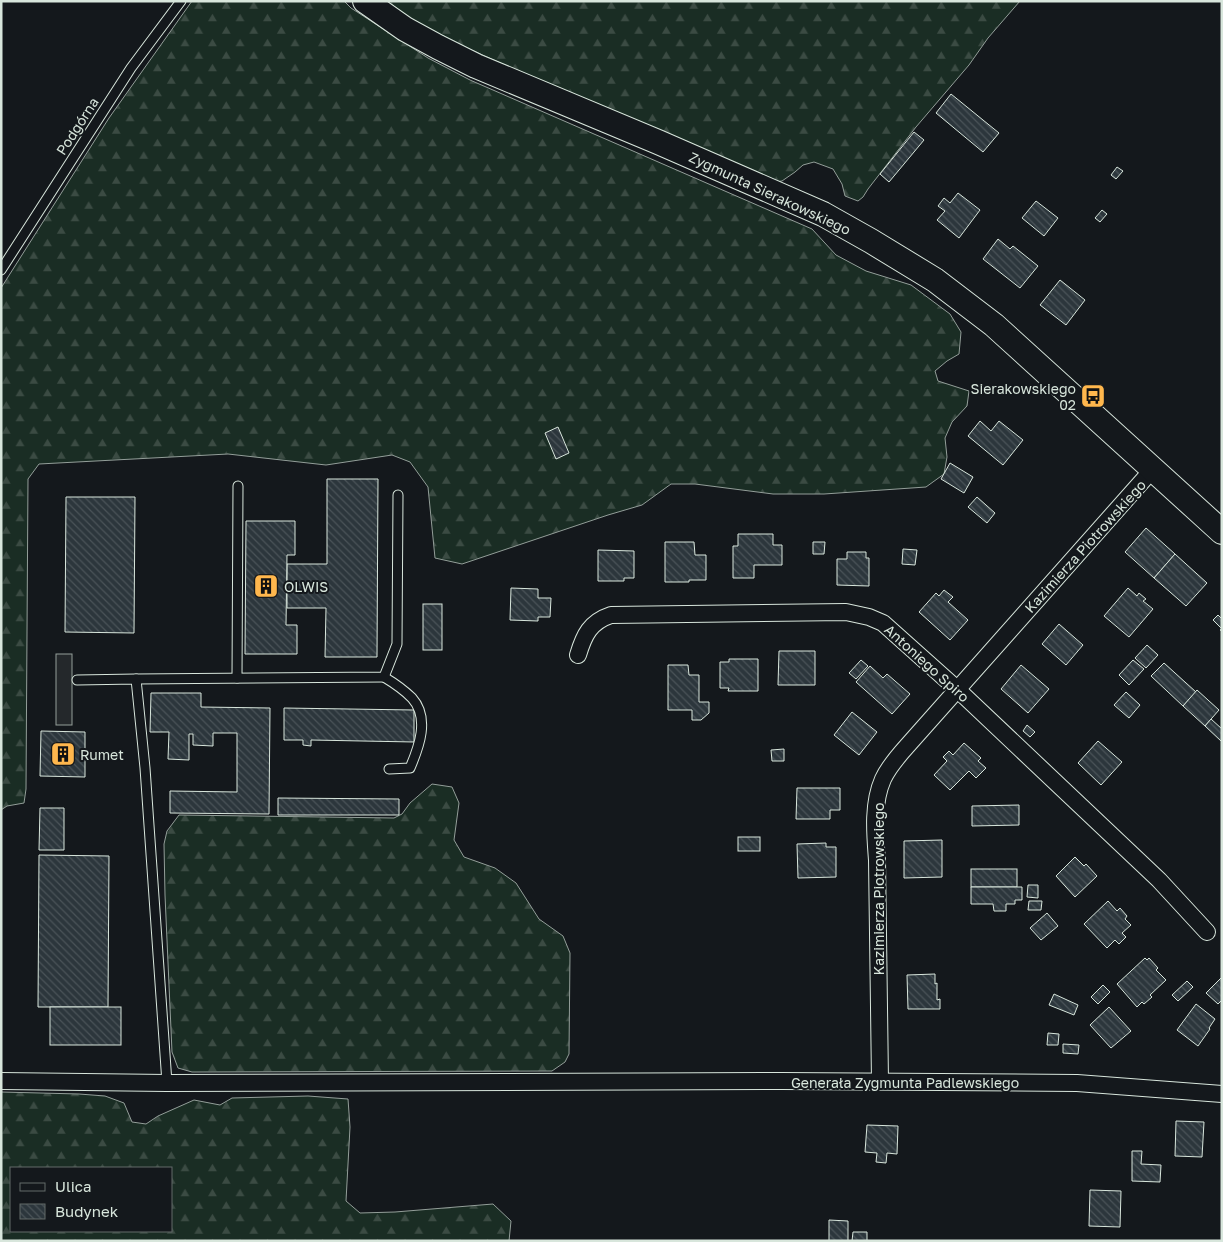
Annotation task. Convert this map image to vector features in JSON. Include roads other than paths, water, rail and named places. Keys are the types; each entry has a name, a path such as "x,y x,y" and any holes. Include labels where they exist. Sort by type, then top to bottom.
{"street":[{"name":"Zygmunta Sierakowskiego","path":"365,1 405,29 438,48 476,66 823,214 934,280 994,326 1222,532"},
{"name":"Kazimierza Piotrowskiego","path":"880,1081 877,860 875,836 878,794 882,780 896,759 1153,469"},
{"name":"Antoniego Spiro","path":"578,655 582,640 590,628 601,618 611,615 846,612 869,617 883,623 958,690 1159,880 1207,932"},
{"name":"Generała Zygmunta Padlewskiego","path":"1,1081 166,1083 587,1081 1077,1083 1222,1094"}],"lane":[{"name":"Podgórna","path":"1,270 131,68 181,1"},
{"path":"237,678 238,486"},
{"path":"384,677 397,644 398,495"},
{"path":"77,680 384,677 401,687 414,700 421,712 422,727 419,746 410,768 389,768"},
{"path":"136,679 146,778 166,1083"}],"place":[{"name":"Sierakowskiego 02","path":"1093,396"},
{"name":"OLWIS","path":"266,586"},
{"name":"Rumet","path":"63,754"}]}
